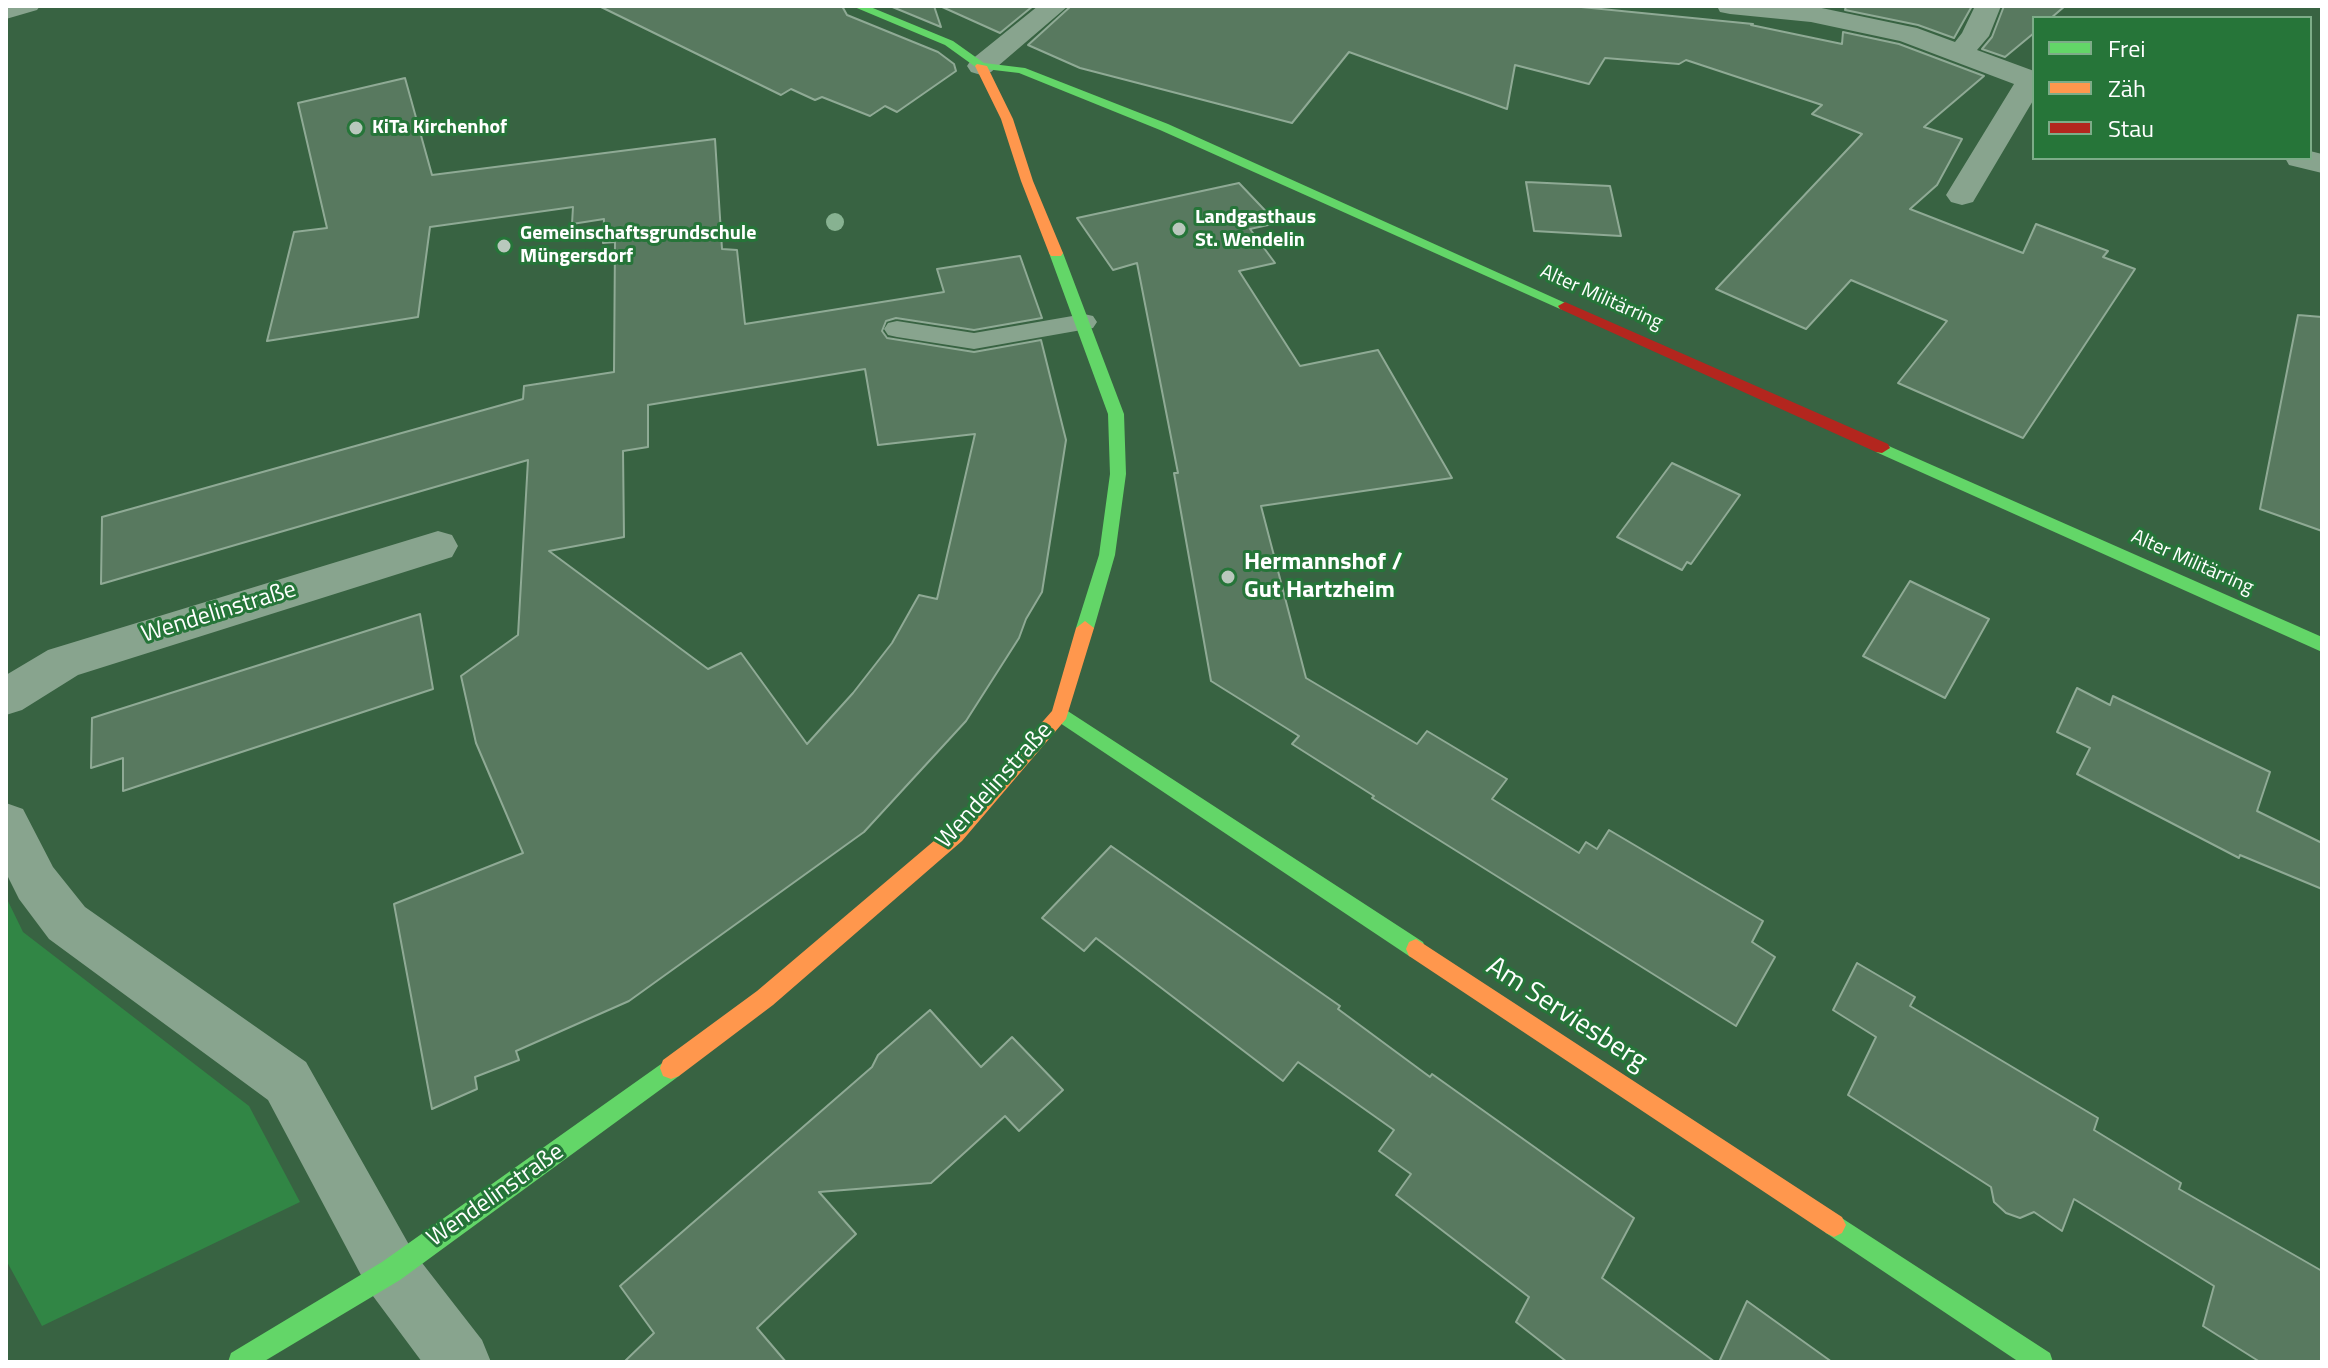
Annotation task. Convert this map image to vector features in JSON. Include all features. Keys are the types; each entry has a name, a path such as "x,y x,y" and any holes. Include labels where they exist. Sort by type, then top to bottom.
{"street":[{"name":"Alter Militärring","path":"858,6 949,43 981,66 1021,70 1164,127 2322,645"},
{"path":"981,66 1055,6"},
{"path":"1730,6 1811,14 1907,34 2032,81"},
{"path":"1960,53 1975,36 1988,6"},
{"name":"Wendelinstraße","path":"240,1362 391,1271 548,1160 765,998 955,835 1060,714 1107,555 1118,474 1116,414 1084,322 1027,181 1002,106 981,66"},
{"path":"1962,195 2032,83"},
{"name":"Wendelinstraße","path":"6,697 63,662 438,546"},
{"name":"Am Serviesberg","path":"1060,714 2041,1362"},
{"path":"6,824 36,883 67,923 287,1081 391,1271 460,1362"}],"lane":[{"path":"6,13 30,6"},
{"path":"897,329 974,341 1084,322"}],"green space":[{"path":"6,897 23,932 249,1106 300,1202 42,1326 6,1260"}],"building":[{"path":"599,6 842,6 847,15 938,52 954,64 956,71 897,112 885,106 870,116 822,97 815,100 791,89 781,95"},
{"path":"890,6 934,6 941,27"},
{"path":"940,6 1033,6 1000,33"},
{"path":"1071,6 1571,6 1753,24 1842,44 1843,32 1899,44 1984,76 1924,127 1962,139 1937,185 1910,209 2023,253 2036,224 2108,251 2103,257 2135,269 2023,438 1898,383 1947,321 1851,280 1806,329 1716,289 1862,134 1812,114 1822,105 1686,60 1679,64 1605,58 1589,84 1515,65 1507,109 1349,52 1292,123 1080,68 1028,45"},
{"path":"1846,6 1972,6 1954,38 1918,25 1845,10"},
{"path":"2004,6 2065,6 2053,16 2032,16 2032,35 2005,57 1982,49 1992,37"},
{"path":"405,78 432,175 715,139 722,249 737,250 745,324 944,292 937,269 1020,256 1042,318 974,330 896,318 886,321 882,331 887,338 974,352 1041,340 1066,440 1042,592 1019,638 966,721 864,832 629,1001 516,1051 519,1060 475,1077 477,1089 432,1109 394,904 523,853 476,743 461,676 518,635 528,460 101,584 102,517 523,399 524,386 614,372 615,242 603,243 604,219 572,224 573,207 430,227 418,317 267,341 294,232 327,228 298,103","holes":["865,369 878,445 975,434 937,599 919,595 892,643 807,744 741,653 708,669 549,551 624,537 623,451 648,447 648,405"]},
{"path":"1526,182 1610,186 1621,236 1534,231"},
{"path":"1239,183 1277,223 1250,229 1275,263 1239,271 1300,366 1378,350 1452,478 1261,506 1306,678 1417,744 1427,731 1507,779 1492,799 1579,853 1586,842 1597,849 1609,830 1763,921 1752,942 1775,957 1736,1026 1372,798 1374,796 1292,744 1299,736 1211,681 1174,473 1178,473 1137,263 1113,270 1077,218"},
{"path":"2298,315 2322,317 2322,531 2260,509"},
{"path":"1672,463 1740,495 1691,564 1687,562 1682,570 1617,537"},
{"path":"1910,581 1989,619 1945,698 1863,656"},
{"path":"420,614 433,689 123,791 123,758 91,768 92,718"},
{"path":"2077,688 2110,705 2113,696 2270,772 2257,811 2322,843 2322,889 2240,855 2239,858 2077,774 2090,748 2057,732"},
{"path":"1111,846 1340,1006 1338,1009 1430,1077 1432,1074 1634,1218 1602,1278 1715,1362 1567,1362 1516,1322 1529,1297 1396,1195 1411,1174 1379,1151 1394,1130 1298,1062 1283,1081 1096,938 1084,951 1042,918"},
{"path":"1857,963 1915,997 1910,1006 2098,1118 2094,1130 2181,1183 2179,1189 2322,1271 2322,1362 2260,1362 2203,1326 2214,1286 2074,1199 2062,1231 2034,1212 2020,1218 2006,1213 1994,1202 1991,1187 1848,1095 1876,1037 1833,1010"},
{"path":"930,1010 981,1067 1012,1037 1063,1090 1019,1131 1005,1116 931,1183 819,1192 856,1234 757,1328 786,1362 624,1362 654,1333 620,1286 872,1067 878,1055"},
{"path":"1747,1301 1832,1362 1719,1362"}],"traffic: fast":[{"path":"858,6 949,43 981,66 1021,70 1164,127 1565,306"},
{"path":"1056,253 1116,414 1118,474 1107,555 1085,628"},
{"path":"1882,448 2322,645"},
{"path":"1060,714 1416,949"},
{"path":"240,1362 391,1271 671,1068"},
{"path":"1834,1225 2041,1362"}],"traffic: slow":[{"path":"981,66 1007,119 1027,181 1056,253"},
{"path":"671,1068 765,998 955,835 1060,714 1085,628"},
{"path":"1416,949 1834,1225"}],"traffic: jam":[{"path":"1565,306 1882,448"}],"place":[{"name":"KiTa Kirchenhof","path":"356,128"},
{"name":"Landgasthaus St. Wendelin","path":"1179,229"},
{"name":"Gemeinschaftsgrundschule Müngersdorf","path":"504,246"},
{"name":"Hermannshof / Gut Hartzheim","path":"1228,577"}]}
